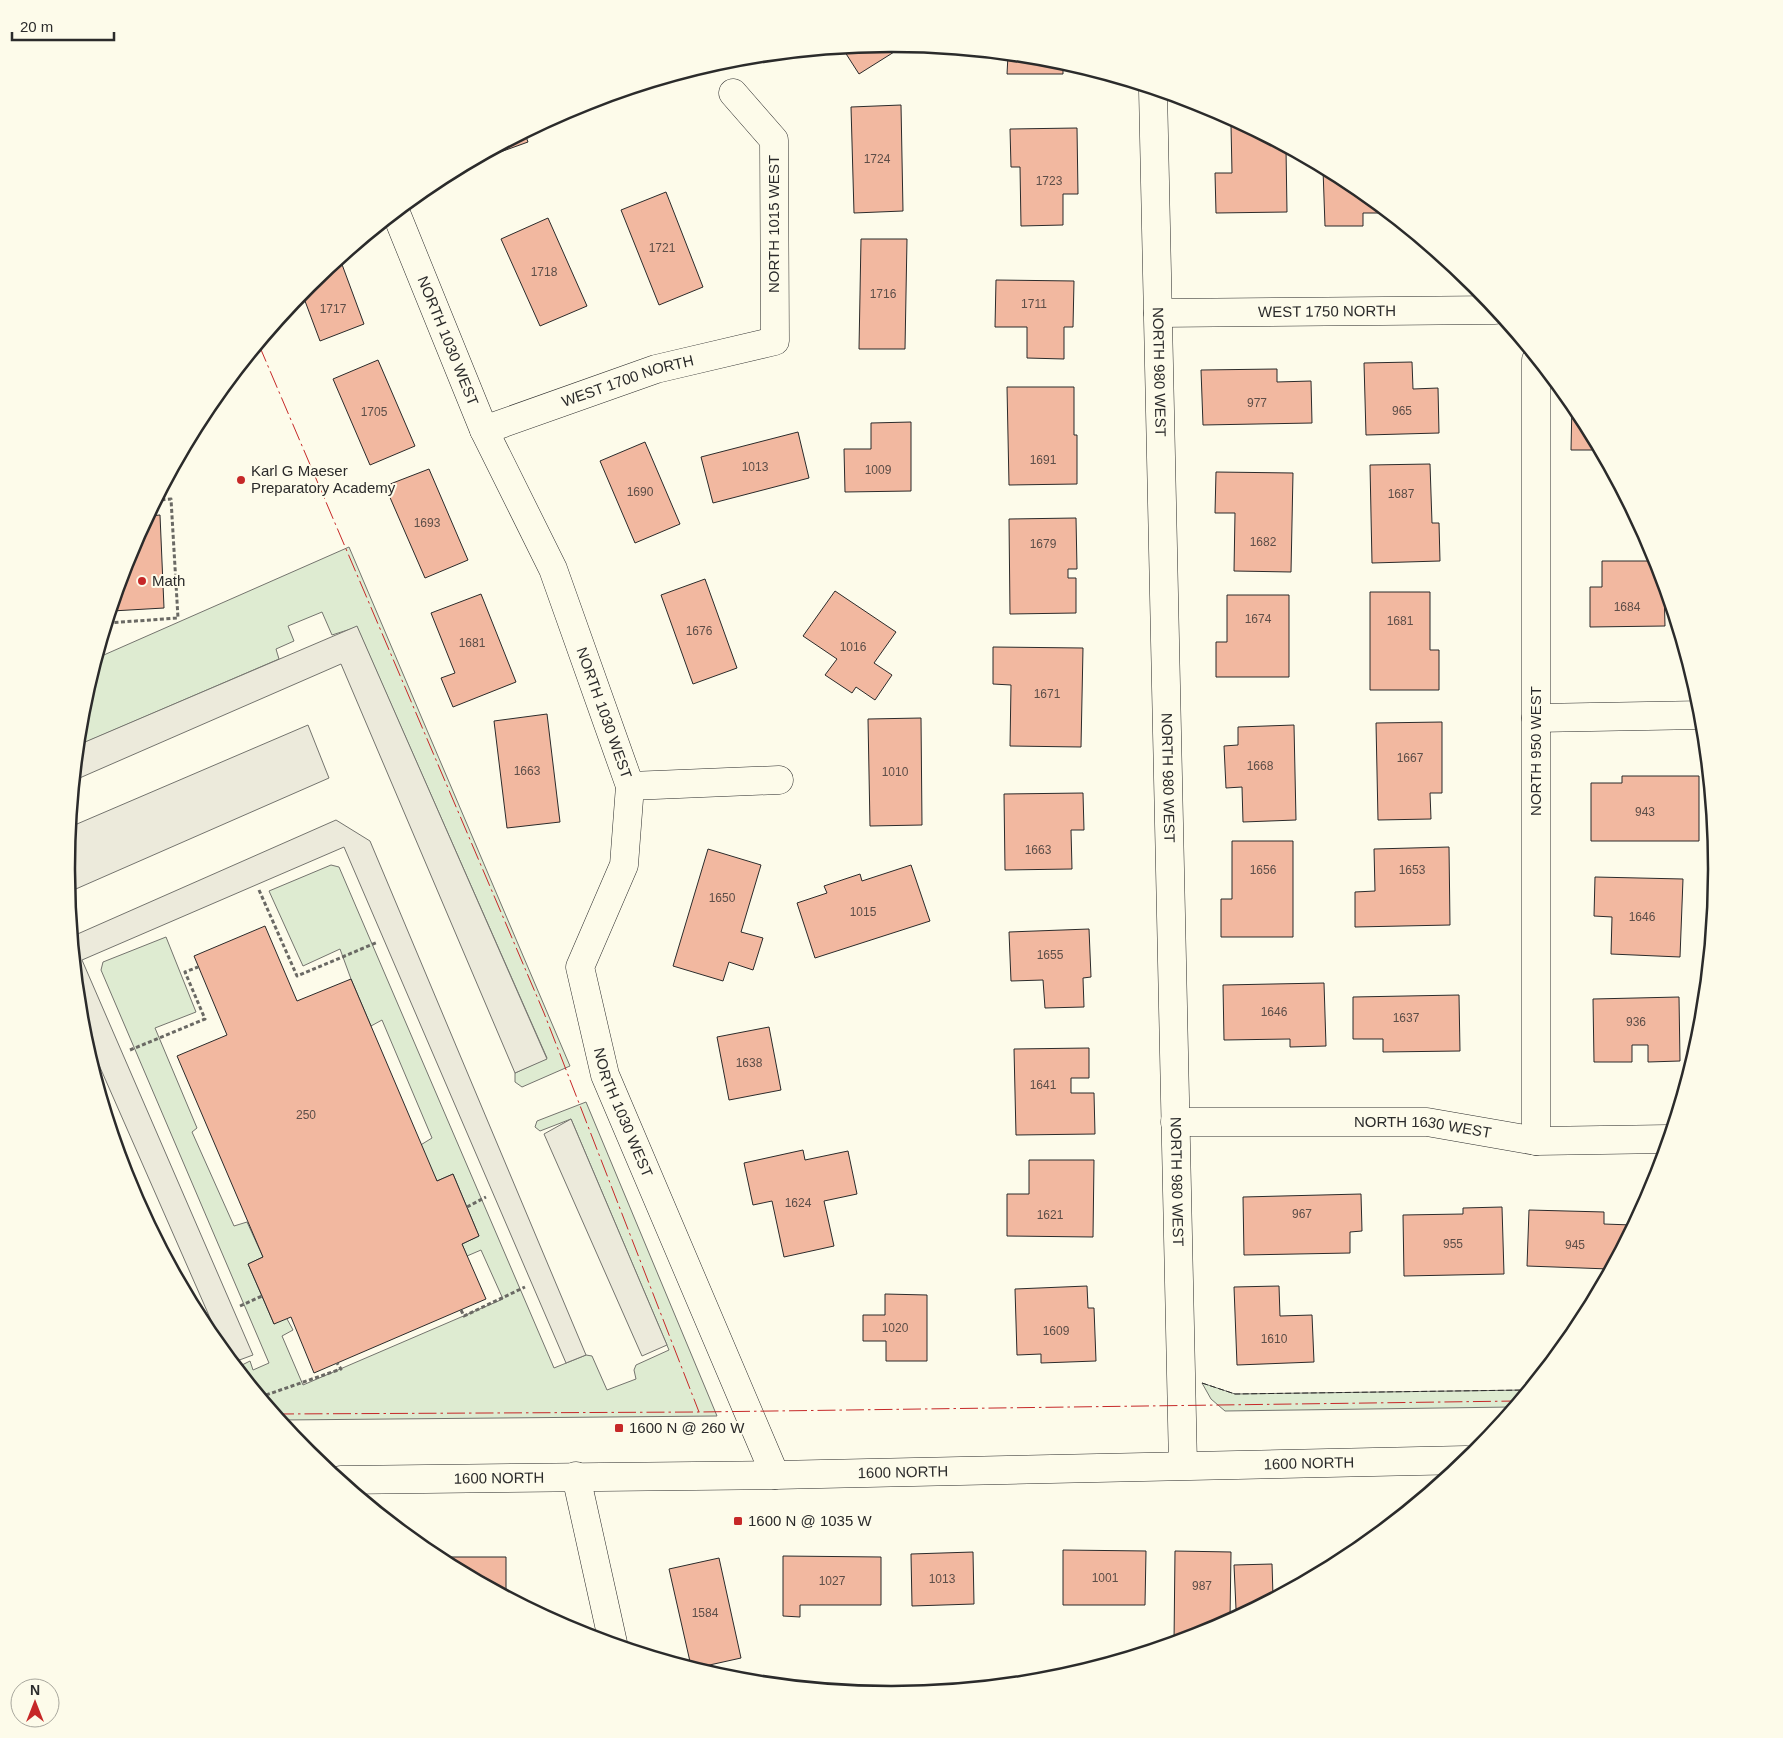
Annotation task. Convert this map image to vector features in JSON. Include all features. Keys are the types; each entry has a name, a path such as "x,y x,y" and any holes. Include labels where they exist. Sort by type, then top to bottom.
{"street":[{"name":"NORTH 1015 WEST","path":"733,93 774,140 776,341"},
{"name":"NORTH 980 WEST","path":"1153,96 1183,1465"},
{"name":"NORTH 1030 WEST","path":"398,218 484,430 553,569 630,786 624,865 580,967 605,1075 775,1475"},
{"name":"WEST 1750 NORTH","path":"1158,313 1486,310"},
{"name":"WEST 1700 NORTH","path":"484,430 656,369 776,341"},
{"name":"NORTH 950 WEST","path":"1536,368 1536,1141"},
{"path":"1536,718 1693,715"},
{"path":"630,786 779,780"},
{"name":"NORTH 1630 WEST","path":"1175,1122 1427,1122 1536,1141 1662,1139"},
{"name":"1600 NORTH","path":"350,1480 775,1475 1454,1460"},
{"path":"576,1476 611,1635"}],"path":[{"path":"113,623 178,618 171,499 163,500"},
{"path":"259,890 297,976 378,942"},
{"path":"130,1050 205,1019 185,972 198,967"},
{"path":"467,1207 486,1197"},
{"path":"461,1310 464,1316 525,1287"},
{"path":"240,1306 262,1296"},
{"path":"268,1394 341,1369 337,1363"}],"green space":[{"path":"349,547 570,1066 522,1087 515,1082 515,1073 547,1058 357,627 332,635 322,612 288,626 294,641 276,649 279,659 85,742 104,655"},
{"path":"331,865 339,867 554,1368 586,1355 592,1356 607,1390 636,1379 634,1370 636,1365 669,1350 571,1119 540,1131 535,1127 537,1121 586,1102 717,1416 290,1420 278,1407 243,1365 250,1361 253,1370 269,1363 101,970 103,962 166,937 196,1012 155,1028 197,1128 192,1132 234,1226 247,1222 263,1257 248,1264 274,1324 286,1317 293,1330 282,1336 303,1385 503,1299 481,1250 467,1256 462,1244 479,1236 453,1174 437,1181 419,1146 432,1138 382,1020 371,1026 340,949 303,966 269,891"},
{"path":"1202,1383 1235,1394 1519,1390 1505,1407 1225,1411 1211,1399"}],"shaded area":[{"path":"357,626 547,1059 515,1073 341,664 81,778 85,742"},
{"path":"308,725 329,778 76,889 77,824"},
{"path":"336,820 370,841 586,1355 566,1363 344,847 82,960 253,1355 240,1360 211,1319 100,1068 82,976 78,934"},
{"path":"571,1119 667,1345 642,1356 544,1134"}],"building":[{"path":"894,52 859,74 846,54"},
{"path":"1008,61 1063,71 1063,74 1007,74"},
{"path":"901,105 903,211 854,213 851,107"},
{"path":"1231,127 1286,155 1287,212 1216,213 1215,173 1232,173"},
{"path":"1077,128 1078,194 1063,194 1063,225 1021,226 1020,167 1011,167 1010,129"},
{"path":"527,139 528,142 505,150"},
{"path":"1323,176 1378,213 1363,213 1363,226 1325,226"},
{"path":"666,192 703,287 659,305 621,210"},
{"path":"548,218 587,306 540,326 501,239"},
{"path":"861,239 907,239 905,349 859,349"},
{"path":"342,265 364,324 320,341 305,302"},
{"path":"996,280 1074,281 1073,327 1064,327 1064,359 1027,358 1027,327 995,327"},
{"path":"378,360 415,446 370,465 333,379"},
{"path":"1412,362 1413,389 1438,388 1439,433 1366,435 1364,363"},
{"path":"1277,369 1277,382 1311,381 1312,423 1203,425 1201,370"},
{"path":"1007,387 1074,387 1074,435 1077,435 1077,484 1009,485"},
{"path":"1572,418 1592,450 1571,450"},
{"path":"911,422 911,491 845,492 844,449 871,449 871,423"},
{"path":"798,432 809,478 713,503 701,457"},
{"path":"645,442 680,524 635,543 600,461"},
{"path":"1430,464 1432,523 1439,523 1440,561 1372,563 1370,465"},
{"path":"429,469 468,560 425,578 385,486"},
{"path":"1216,472 1293,473 1291,572 1234,571 1235,513 1215,513"},
{"name":"Math","path":"156,515 160,515 164,608 117,611 137,557"},
{"path":"1076,518 1077,569 1068,569 1068,578 1076,578 1076,613 1010,614 1009,519"},
{"path":"1602,561 1648,561 1664,606 1665,626 1590,627 1590,587 1602,587"},
{"path":"705,579 737,668 693,684 661,595"},
{"path":"835,591 896,632 874,663 892,675 875,700 856,687 852,693 825,675 837,659 803,636"},
{"path":"1370,592 1430,592 1430,650 1439,650 1439,690 1370,690"},
{"path":"481,594 516,682 453,707 441,678 455,673 431,613"},
{"path":"1227,595 1289,595 1289,677 1216,677 1216,642 1227,642"},
{"path":"993,647 1083,648 1081,747 1010,746 1011,685 993,684"},
{"path":"547,714 560,822 507,828 494,721"},
{"path":"921,718 922,825 870,826 868,719"},
{"path":"1442,722 1442,793 1430,793 1431,819 1378,820 1376,723"},
{"path":"1294,725 1296,820 1243,822 1242,787 1226,788 1224,746 1238,745 1238,727"},
{"path":"1622,776 1699,776 1699,841 1591,841 1591,783 1622,783"},
{"path":"1083,793 1084,830 1071,830 1072,869 1005,870 1004,794"},
{"path":"1232,841 1293,841 1293,937 1221,937 1221,899 1232,899"},
{"path":"1449,847 1450,925 1355,927 1355,892 1375,891 1374,849"},
{"path":"708,849 761,865 741,932 763,938 753,970 729,962 723,981 673,966"},
{"path":"911,865 930,921 815,958 797,903 827,893 824,886 860,874 862,881"},
{"path":"1595,877 1683,879 1680,957 1611,954 1612,917 1594,916"},
{"path":"265,926 297,1001 351,979 437,1181 453,1174 479,1236 462,1244 486,1299 314,1373 291,1317 274,1324 248,1264 263,1257 177,1056 227,1035 194,956"},
{"path":"1089,929 1091,977 1083,978 1084,1007 1045,1008 1043,980 1011,981 1009,932"},
{"path":"1324,983 1326,1046 1290,1047 1290,1039 1224,1040 1223,985"},
{"path":"1459,995 1460,1051 1383,1052 1383,1039 1353,1039 1353,997"},
{"path":"1679,997 1680,1061 1648,1062 1648,1045 1632,1045 1632,1062 1594,1062 1593,999"},
{"path":"769,1027 781,1090 729,1100 717,1037"},
{"path":"1089,1048 1089,1078 1071,1078 1071,1093 1094,1093 1095,1134 1016,1135 1014,1049"},
{"path":"803,1150 805,1160 848,1151 857,1194 824,1201 834,1246 784,1257 772,1201 753,1205 744,1163"},
{"path":"1029,1160 1094,1160 1093,1237 1007,1236 1007,1194 1029,1194"},
{"path":"1361,1194 1362,1231 1350,1232 1350,1253 1244,1255 1243,1197"},
{"path":"1502,1207 1504,1274 1404,1276 1403,1215 1463,1214 1463,1208"},
{"path":"1529,1210 1604,1212 1604,1224 1626,1225 1603,1269 1527,1266"},
{"path":"1087,1286 1088,1308 1094,1308 1096,1361 1041,1363 1041,1354 1017,1355 1015,1289"},
{"path":"1279,1286 1280,1316 1312,1315 1314,1362 1237,1365 1234,1287"},
{"path":"885,1294 927,1295 927,1361 886,1361 886,1341 863,1341 863,1315 885,1315"},
{"path":"1063,1550 1146,1551 1145,1605 1063,1605"},
{"path":"1175,1551 1231,1552 1230,1611 1174,1634"},
{"path":"973,1552 974,1604 912,1606 911,1554"},
{"path":"783,1556 881,1557 881,1605 800,1605 800,1617 783,1616"},
{"path":"452,1557 506,1557 506,1588"},
{"path":"719,1558 741,1658 710,1665 690,1660 669,1569"},
{"path":"1272,1564 1273,1590 1236,1609 1234,1565"}],"fence":[{"path":"1202,1383 1235,1394 1519,1390"}],"power":[{"path":"262,351 544,1013 699,1412"},
{"path":"284,1414 699,1412 1510,1401"}],"place":[{"name":"Karl G Maeser Preparatory Academy","path":"241,480"},
{"name":"Math","path":"142,581"},
{"name":"1600 N @ 260 W","path":"619,1428"},
{"name":"1600 N @ 1035 W","path":"738,1521"}]}
